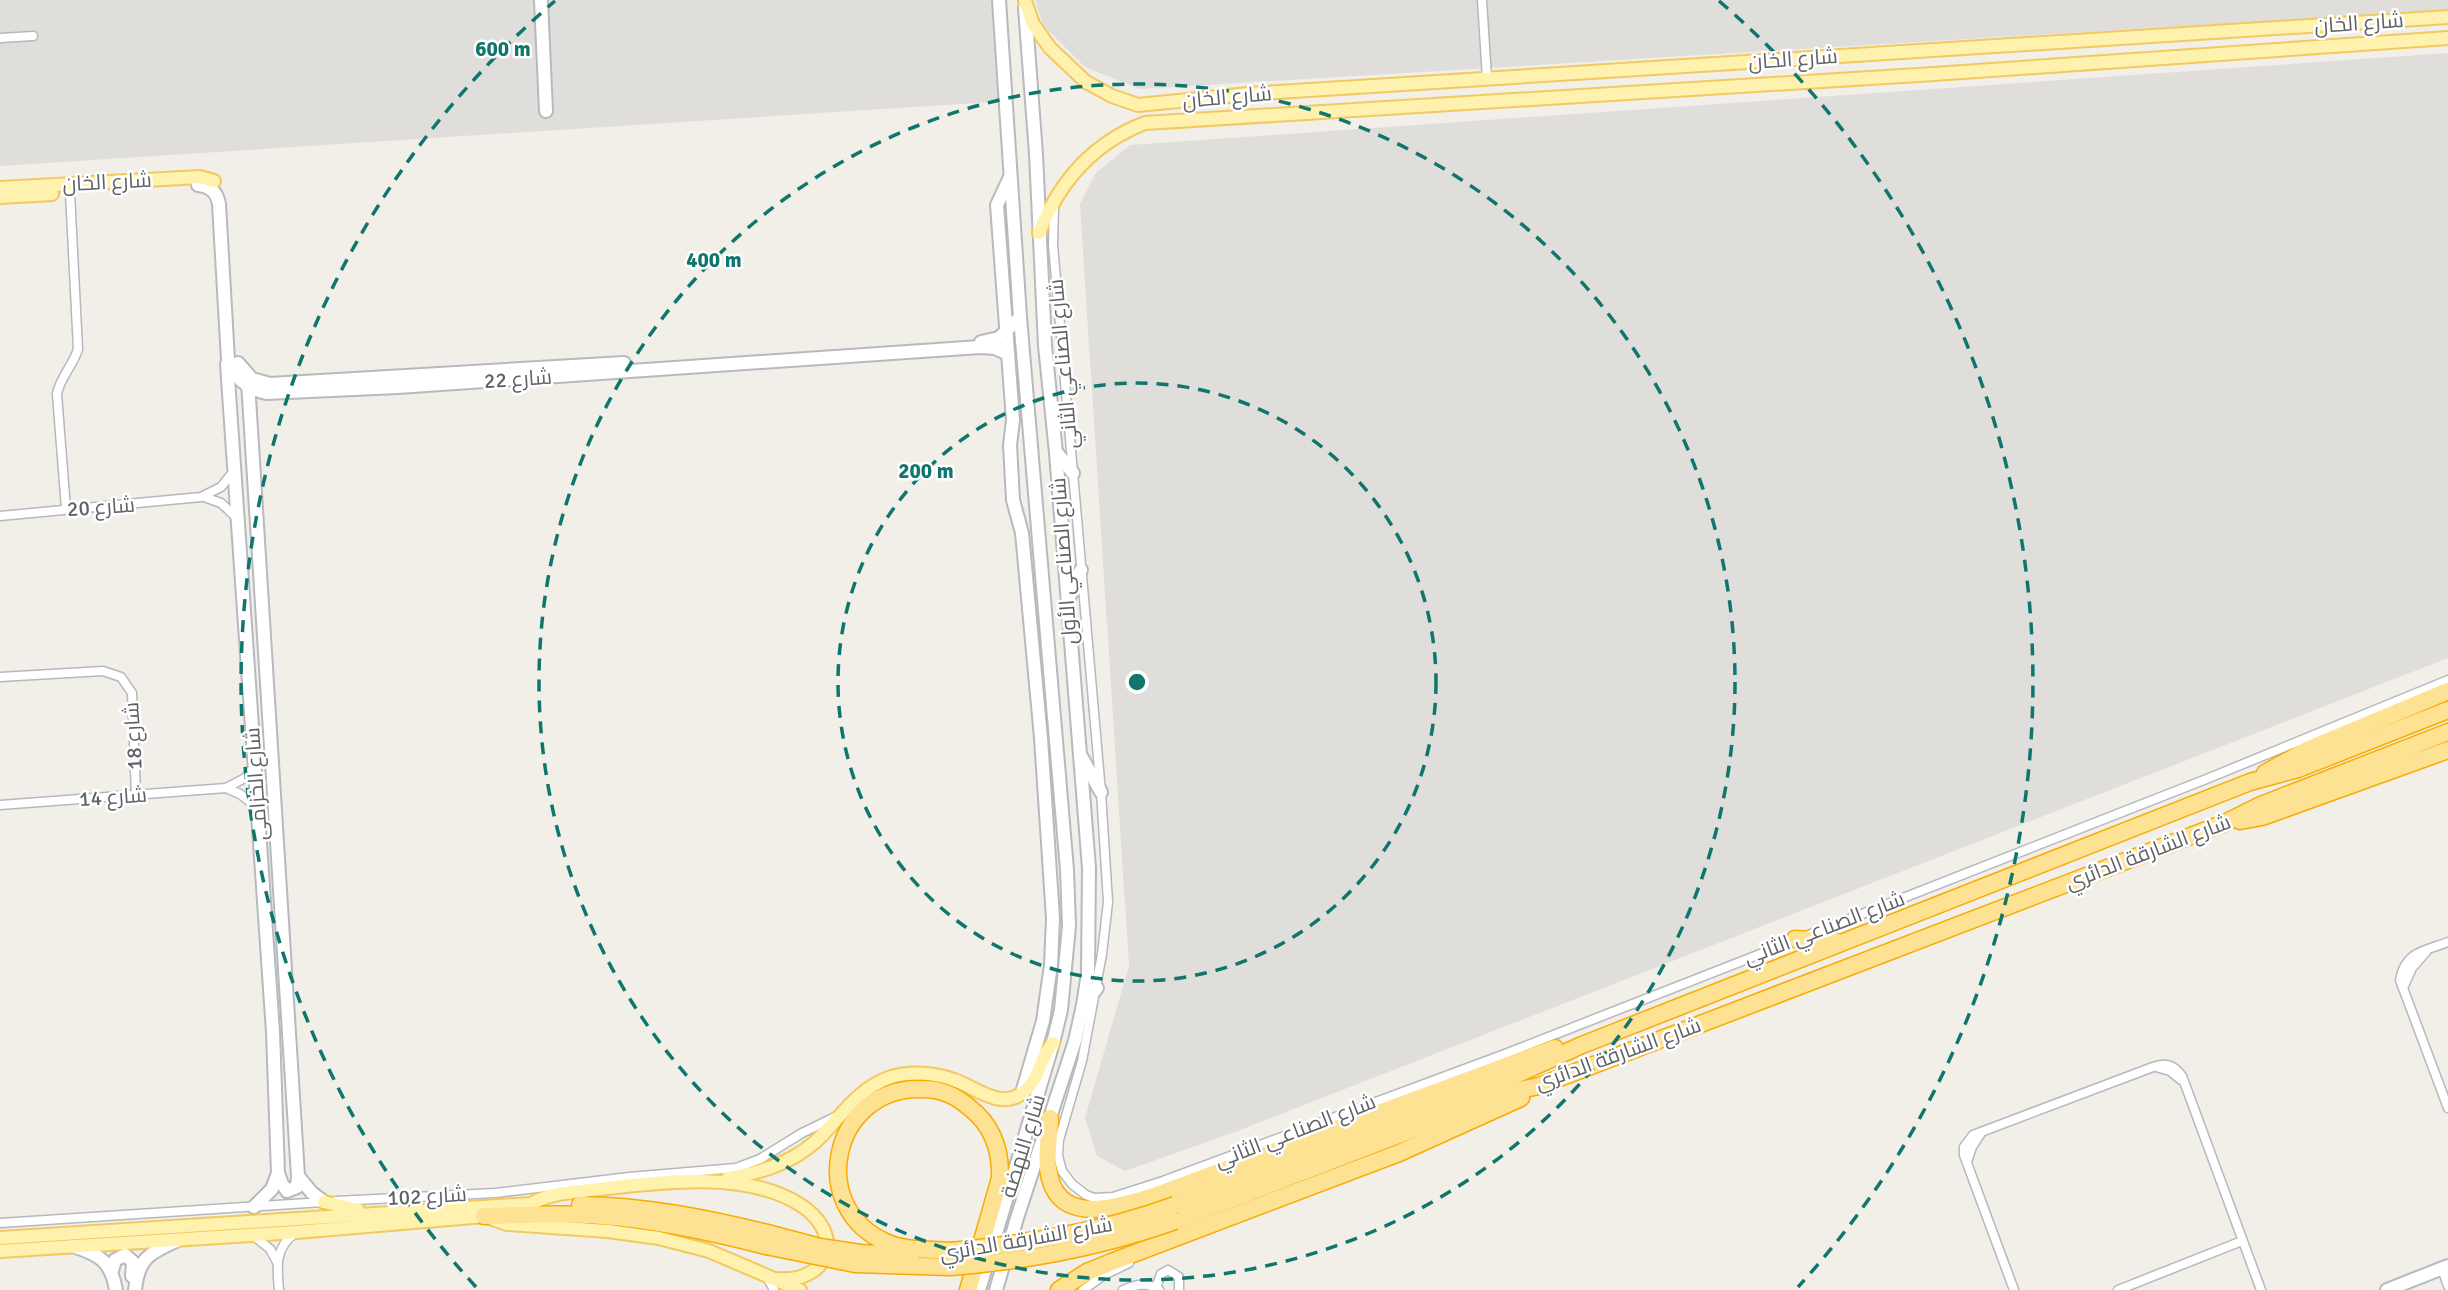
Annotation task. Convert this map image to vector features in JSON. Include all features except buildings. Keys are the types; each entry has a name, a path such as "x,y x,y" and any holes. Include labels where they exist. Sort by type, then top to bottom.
{"highway":[{"path":"2250,782 2297,755 2448,691"},
{"name":"شارع الشارقة الدائري","path":"1175,1213 1520,1073 1582,1045 2250,782 2298,769 2448,710"},
{"name":"شارع الشارقة الدائري","path":"768,1240 820,1247 857,1258 919,1256 951,1259 996,1247 1083,1233 1142,1217 1175,1213 1510,1092 1539,1086 2227,822 2261,805 2448,732"},
{"path":"2227,822 2262,817 2448,750"},
{"path":"1795,939 1843,943"},
{"path":"1050,1118 1047,1165 1052,1185 1067,1202 1077,1207 1100,1210 1150,1197 1543,1051 1582,1045"},
{"path":"1059,1290 1087,1272 1399,1153 1514,1101 1539,1086"},
{"path":"951,1259 885,1242 863,1227 847,1208 839,1186 837,1167 840,1147 857,1116 882,1096 913,1088 933,1089 950,1094 978,1114 989,1128 999,1153 999,1178 973,1286"},
{"name":"شارع 102","path":"531,1204 648,1208 719,1221 768,1240"},
{"name":"شارع 102","path":"484,1216 559,1214 625,1218 768,1240"}],"main road":[{"name":"شارع الخان","path":"1025,0 1038,33 1066,65 1094,87 1138,105 1261,93 2448,17"},
{"name":"شارع الخان","path":"1055,197 1071,175 1097,150 1115,137 1145,123 1934,74 2448,38"},
{"name":"شارع الخان","path":"0,188 200,177 214,181"},
{"name":"شارع الخان","path":"0,197 198,185"},
{"path":"1039,233 1055,197"},
{"path":"706,1182 758,1172 784,1162 815,1142 860,1094 895,1076 911,1074 947,1077 996,1099 1013,1097 1030,1085 1045,1052 1054,1043"},
{"path":"531,1204 552,1196 626,1186 706,1182 751,1186 777,1194 813,1214 827,1238 828,1247 822,1263 815,1270 798,1279 772,1281"},
{"path":"324,1202 369,1213"},
{"name":"شارع 102","path":"0,1238 531,1204"},
{"path":"484,1216 507,1224 608,1231 659,1238 709,1251 786,1290"},
{"name":"شارع 102","path":"0,1251 297,1232 484,1216"},
{"path":"772,1281 800,1290"}],"street":[{"path":"541,0 546,111"},
{"name":"شارع الصناعي الأول","path":"999,0 1020,317 1063,810 1069,926 1065,980 1054,1043"},
{"name":"شارع الصناعي الأول","path":"1025,0 1045,346 1089,868 1088,973 1075,1041 1050,1118"},
{"path":"1482,0 1487,78"},
{"path":"0,38 33,36"},
{"path":"1010,176 997,205 1013,420 1010,450 1013,500 1022,533 1044,783 1053,942 1043,1021 1022,1093"},
{"path":"214,181 222,193 235,354 248,381"},
{"path":"198,185 210,188 219,204 227,353 234,373 248,381"},
{"path":"66,509 57,394 58,385 74,362 78,349 70,193"},
{"name":"شارع الصناعي الثاني","path":"1055,197 1053,245 1101,793 1108,902 1097,988 1082,1061 1059,1140 1058,1156 1062,1171 1072,1184 1086,1195 1104,1199 1163,1181 1505,1054 2209,778 2448,680"},
{"path":"1006,331 1020,317"},
{"name":"شارع 22","path":"248,381 298,382 985,342 999,338 1006,331"},
{"name":"شارع 22","path":"248,381 266,393 286,393 980,347 995,348 1008,354"},
{"name":"شارع الخزامى","path":"227,353 273,1032 278,1173"},
{"name":"شارع الخزامى","path":"248,381 298,1176"},
{"path":"1056,453 1073,473"},
{"path":"201,497 221,487 236,468"},
{"path":"201,497 221,503 239,520"},
{"name":"شارع 20","path":"0,516 201,497"},
{"path":"1067,604 1081,570"},
{"name":"شارع 18","path":"0,677 103,671 121,677 132,693 136,795"},
{"path":"1078,751 1101,793"},
{"path":"226,788 239,783 254,767"},
{"path":"1044,783 1063,810"},
{"path":"226,788 247,798 258,808"},
{"name":"شارع 14","path":"0,805 226,788"},
{"path":"1053,942 1069,926"},
{"path":"2448,942 2428,950 2412,968 2403,990 2448,1108"},
{"path":"268,980 274,991 277,1034 282,1038 289,1036"},
{"path":"1083,1005 1097,988"},
{"name":"شارع النهضة","path":"973,1286 1054,1043"},
{"path":"2014,1290 1967,1162 1972,1147 1981,1133 2154,1067 2170,1072 2183,1082 2261,1290"},
{"name":"شارع 102","path":"0,1223 495,1193 736,1168 840,1115"},
{"name":"شارع النهضة","path":"996,1290 1050,1118"},
{"path":"278,1173 285,1189 290,1192 297,1187 298,1176"},
{"path":"254,1207 272,1189 278,1173"},
{"path":"298,1176 312,1193 324,1202"},
{"path":"279,1290 277,1262 283,1245 297,1232"},
{"path":"252,1235 270,1249 277,1262"},
{"path":"134,1290 140,1268 148,1256 180,1240"},
{"path":"1083,1290 1115,1270 1154,1252 1167,1241"},
{"path":"2118,1290 2242,1241"},
{"path":"73,1246 96,1256 112,1271 116,1290"},
{"path":"112,1271 118,1257 129,1256 134,1264 134,1290"},
{"path":"2387,1290 2445,1268 2448,1286"},
{"path":"1123,1290 1142,1284 1157,1289 1161,1274 1168,1270 1179,1276 1180,1290"},
{"path":"959,1290 973,1286"}],"shaded area":[{"path":"0,0 1000,0 1007,101 0,166"},
{"path":"1035,0 2448,0 2448,10 1140,89 1085,67 1043,25"},
{"path":"2448,53 2448,658 1235,1132 1125,1171 1097,1156 1085,1118 1129,966 1080,204 1096,173 1130,145"}]}
